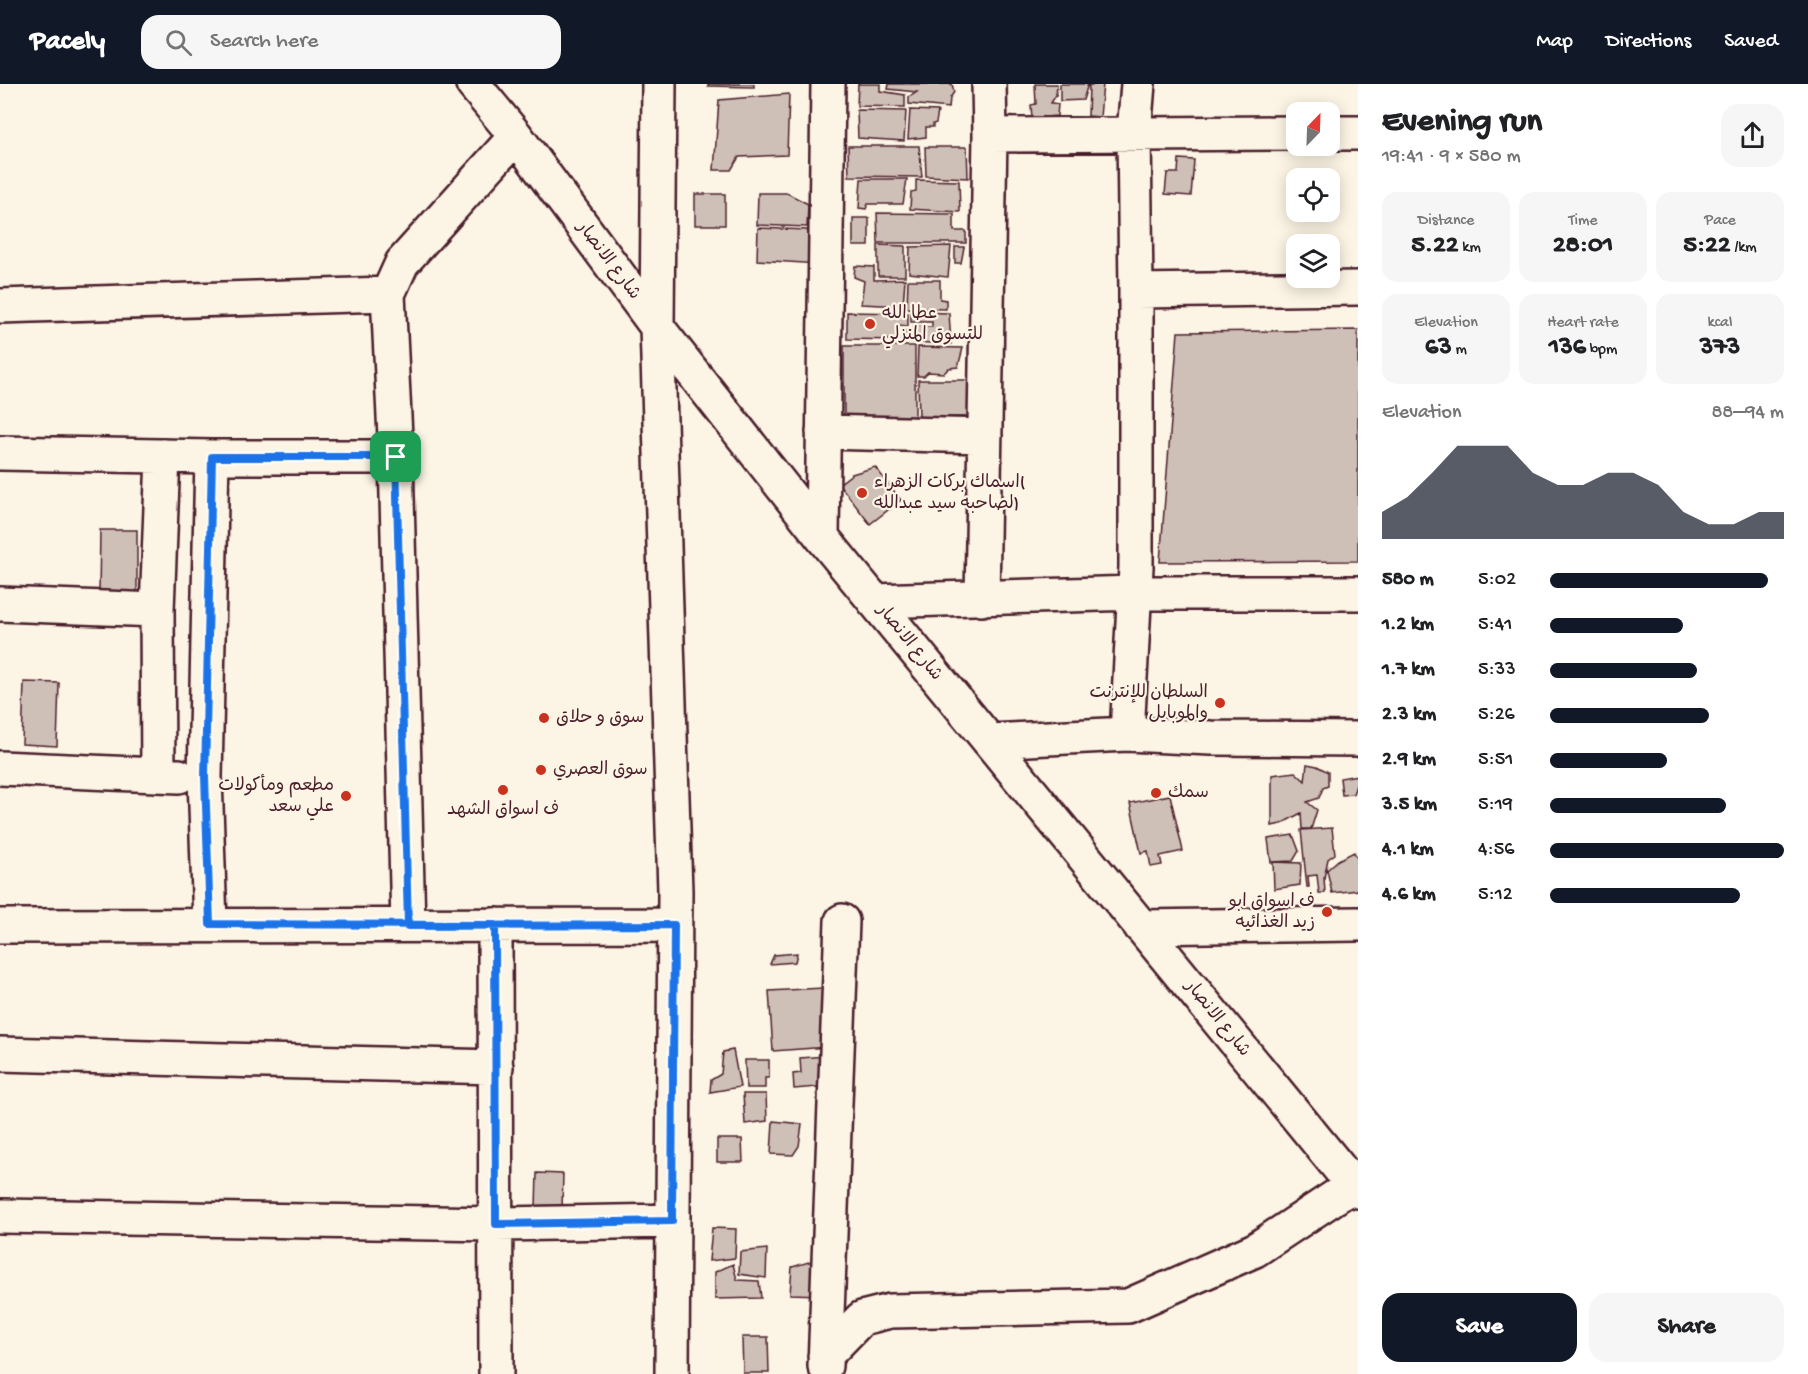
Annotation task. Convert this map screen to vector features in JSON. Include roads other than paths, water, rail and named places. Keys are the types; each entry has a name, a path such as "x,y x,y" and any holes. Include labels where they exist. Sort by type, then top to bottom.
{"street":[{"name":"شارع الانصار","path":"473,84 516,136 657,327 822,537 1355,1188"},
{"path":"659,84 657,327 675,891 672,1374"},
{"path":"822,537 828,84"},
{"path":"982,599 989,84"},
{"path":"1127,734 1135,593 1134,133 1138,84"},
{"path":"990,135 1286,133"},
{"path":"1340,133 1358,133"},
{"path":"408,926 396,457 388,294 402,262 516,136"},
{"path":"1136,291 1358,288"},
{"path":"0,306 388,294"},
{"path":"823,432 985,436"},
{"path":"0,453 212,457 396,457"},
{"path":"158,775 158,610 163,456"},
{"path":"210,924 205,777 212,457"},
{"path":"874,601 1135,593 1358,593"},
{"path":"0,604 158,610"},
{"path":"989,741 1127,734 1211,738 1358,739"},
{"path":"0,768 205,777"},
{"path":"825,1365 842,921"},
{"path":"1141,927 1358,924"},
{"path":"495,925 496,1374"},
{"path":"0,926 674,925"},
{"path":"0,1054 496,1067"},
{"path":"825,1365 862,1318 890,1311 1128,1306 1255,1250 1355,1188"},
{"path":"0,1216 496,1224 672,1221"}],"place":[{"name":"عطا الله للتسوق المنزلي","path":"870,324"},
{"name":"اسماك بركات الزهراء( لصاحبه سيد عبدالله)","path":"862,493"},
{"name":"السلطان للإنترنت والموبايل","path":"1220,703"},
{"name":"سوق و حلاق","path":"544,718"},
{"name":"سوق العصري","path":"541,770"},
{"name":"ف اسواق الشهد","path":"503,790"},
{"name":"سمك","path":"1156,793"},
{"name":"مطعم ومأكولات علي سعد","path":"346,796"},
{"name":"ف اسواق ابو زيد الغذائيه","path":"1327,912"}]}
